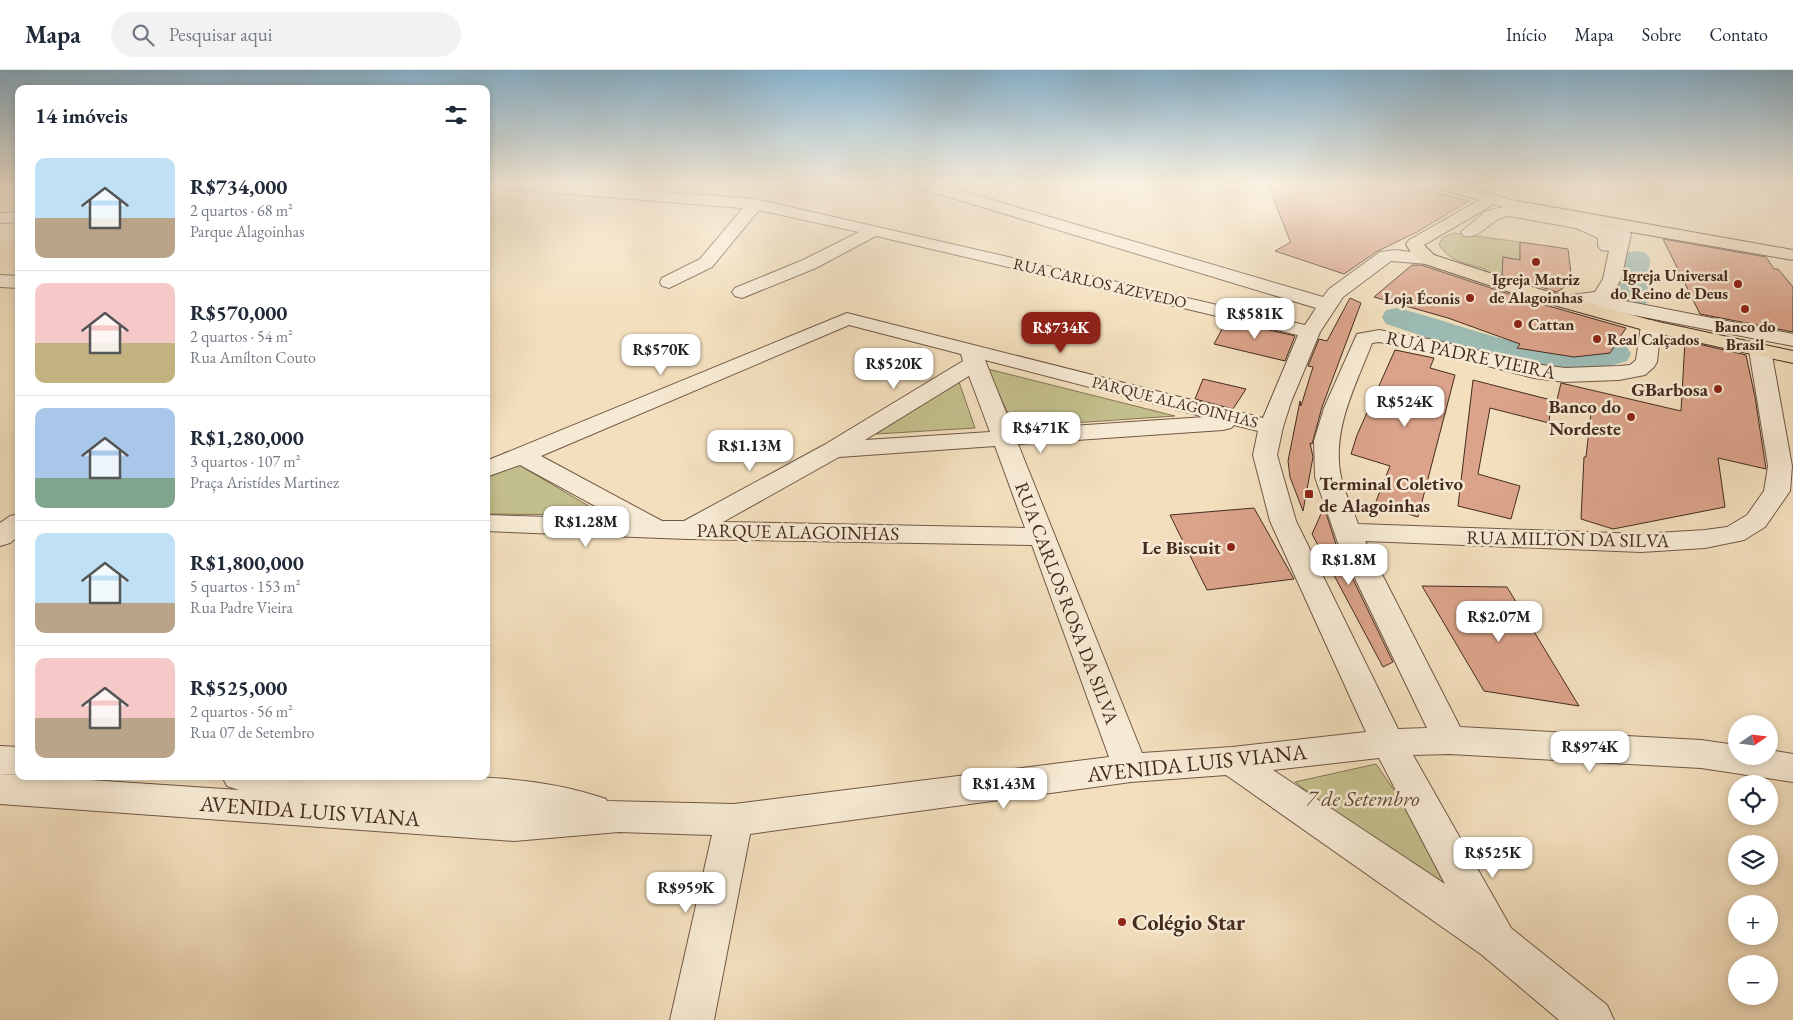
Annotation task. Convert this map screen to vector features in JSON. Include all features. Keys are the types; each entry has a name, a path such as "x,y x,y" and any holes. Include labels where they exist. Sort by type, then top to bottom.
{"main road":[{"path":"1423,250 1461,228"},
{"path":"1571,228 1608,237 1793,255"},
{"path":"1423,250 1532,293 1651,326 1793,358"}],"street":[{"path":"669,282 706,263 735,228"},
{"name":"RUA CARLOS AZEVEDO","path":"866,228 1310,332"},
{"path":"1080,228 1332,299"},
{"path":"1102,228 1332,299"},
{"path":"1470,232 1474,228"},
{"path":"1571,228 1608,237 1612,279 1601,297 1586,299"},
{"path":"742,292 778,279 845,247 874,230"},
{"path":"1423,250 1386,256 1332,299 1310,332 1259,424 1265,455 1283,522 1388,743 1497,942"},
{"path":"0,281 15,282"},
{"path":"1532,293 1586,299 1793,340"},
{"name":"PARQUE ALAGOINHAS","path":"521,455 847,319 973,356 1259,424"},
{"name":"RUA PADRE VIEIRA","path":"1450,740 1348,532 1328,477 1326,441 1335,408 1364,338 1388,337 1534,371 1590,374 1637,370 1646,362 1651,326"},
{"name":"RUA MILTON DA SILVA","path":"1348,532 1641,544 1704,539 1734,534 1756,521 1777,491 1780,466 1760,350"},
{"name":"PARQUE ALAGOINHAS","path":"688,530 833,450 973,356"},
{"name":"RUA CARLOS ROSA DA SILVA","path":"973,356 1131,768"},
{"path":"833,450 1004,437 1259,424"},
{"path":"490,468 521,455 658,529"},
{"path":"490,523 688,530"},
{"path":"0,537 15,525"},
{"name":"PARQUE ALAGOINHAS","path":"688,530 1042,537"},
{"name":"AVENIDA LUIS VIANA","path":"39,780 514,825 619,816 734,820 1131,768 1232,761 1388,743 1450,740 1701,754 1793,768"},
{"path":"1232,761 1497,942 1592,1020"},
{"name":"AVENIDA LUIS VIANA","path":"297,780 528,796 619,816"},
{"path":"692,1020 734,820"}],"green space":[{"path":"1453,233 1520,242 1520,260 1503,257 1503,264 1531,282 1503,280 1487,273 1485,269 1453,258 1439,244 1442,238"},
{"path":"988,369 1175,416 1014,427"},
{"path":"959,382 975,428 876,434"},
{"path":"519,465 604,515 490,514 490,476"},
{"name":"7 de Setembro","path":"1376,764 1492,932 1295,782"}],"building":[{"path":"1285,228 1423,228 1376,252 1344,274 1275,251 1290,241"},
{"path":"1663,239 1766,257 1774,269 1778,269 1793,287 1793,332 1700,314"},
{"name":"Igreja Matriz de Alagoinhas","path":"1520,242 1568,249 1572,282 1557,292 1502,275 1503,257 1520,260"},
{"path":"1412,265 1421,265 1524,299 1626,328 1610,353 1574,357 1517,348 1520,344 1448,318 1374,297"},
{"path":"1350,298 1361,303 1322,407 1312,444 1310,443 1313,457 1303,511 1290,477 1288,461 1300,401 1301,406 1313,367 1308,366 1319,339 1327,341"},
{"path":"1227,320 1295,336 1285,361 1214,344"},
{"path":"1685,341 1746,355 1755,397 1766,469 1718,458 1725,507 1613,529 1581,519 1584,457 1586,457 1591,412 1556,404 1561,383 1681,411"},
{"path":"1395,350 1434,358 1430,368 1455,375 1418,517 1375,504 1390,466 1351,454 1357,435"},
{"path":"1203,379 1246,389 1233,409 1195,399"},
{"path":"1473,380 1551,400 1549,423 1490,408 1478,474 1520,486 1511,519 1458,506"},
{"path":"1324,507 1336,544 1393,662 1383,667 1312,534"},
{"name":"Le Biscuit","path":"1254,508 1294,579 1207,590 1170,515"},
{"path":"1422,586 1507,587 1579,706 1484,691"}],"waterway":[{"path":"1632,302 1636,259"},
{"path":"1397,317 1482,344 1525,354 1569,359 1598,358 1615,354"}],"place":[{"name":"Igreja Matriz de Alagoinhas","path":"1536,262"},
{"name":"Igreja Universal do Reino de Deus","path":"1738,284"},
{"name":"Loja Éconis","path":"1470,298"},
{"name":"Banco do Brasil","path":"1745,309"},
{"name":"Cattan","path":"1518,324"},
{"name":"Real Calçados","path":"1597,339"},
{"name":"GBarbosa","path":"1718,389"},
{"name":"Banco do Nordeste","path":"1631,417"},
{"name":"Terminal Coletivo de Alagoinhas","path":"1309,494"},
{"name":"Le Biscuit","path":"1231,547"},
{"name":"Colégio Star","path":"1122,922"}]}
